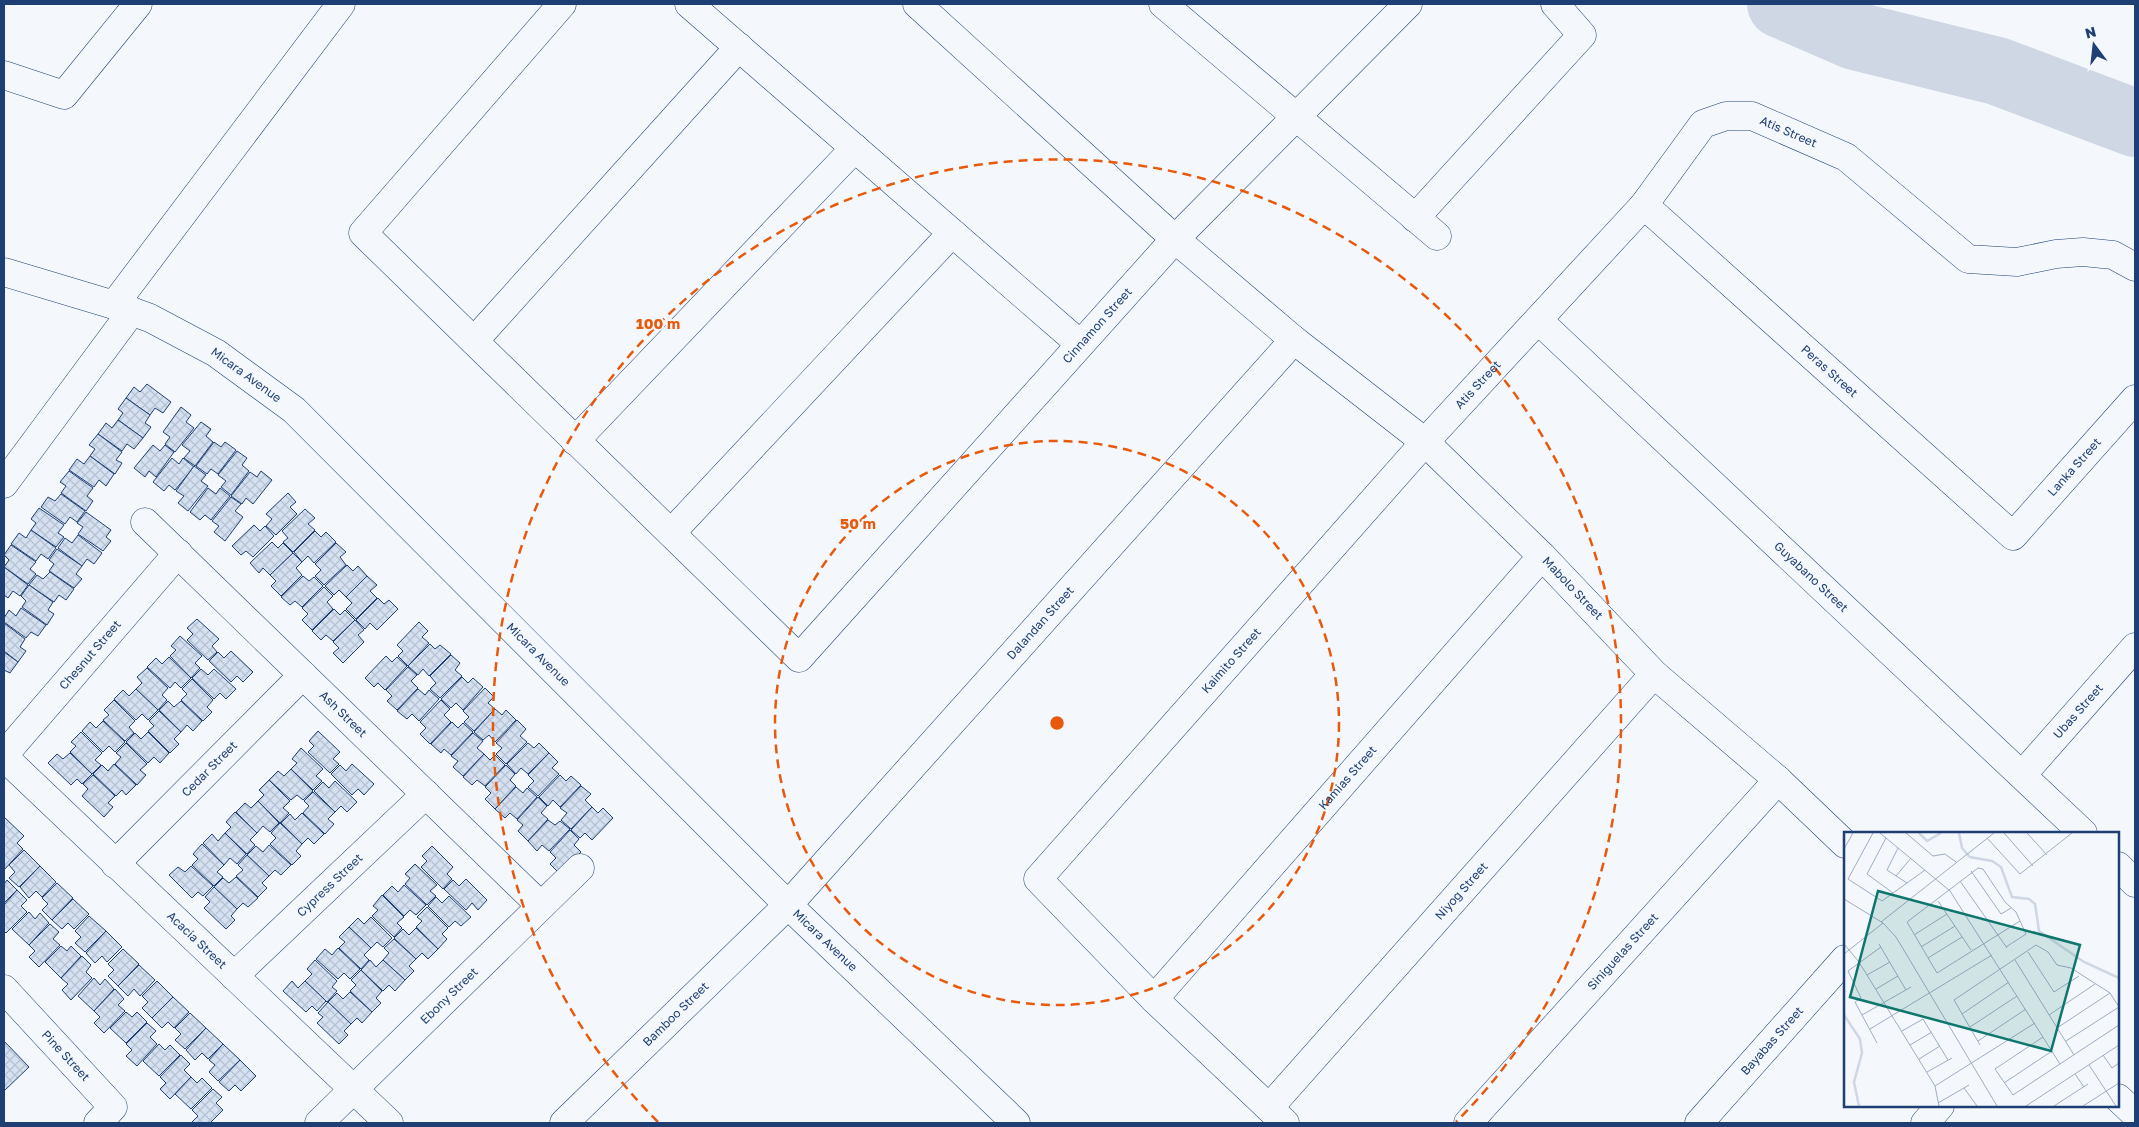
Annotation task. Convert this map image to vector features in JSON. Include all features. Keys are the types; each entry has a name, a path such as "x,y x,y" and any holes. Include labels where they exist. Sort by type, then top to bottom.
{"street":[{"path":"4,75 64,95 138,4"},
{"path":"4,484 123,308 341,4"},
{"path":"562,4 363,233 671,533 952,233"},
{"path":"689,4 1080,344"},
{"name":"Mabolo Street","path":"917,4 1174,239 1294,340 1425,442 1542,556 1654,674 1778,780 1844,843"},
{"path":"1163,4 1437,236"},
{"name":"Cinnamon Street","path":"671,533 798,658 1174,239 1408,4"},
{"path":"1415,218 1582,35 1554,4"},
{"path":"474,341 738,47"},
{"name":"Atis Street","path":"1425,442 1644,205 1703,124 1726,116 1752,116 1846,158 1968,259 2017,262 2056,254 2083,252 2113,255 2135,267"},
{"path":"575,441 855,148"},
{"name":"Peras Street","path":"1644,205 2013,536"},
{"name":"Micara Avenue","path":"4,272 150,318 216,353 294,410 788,905 1016,1123"},
{"name":"Guyabano Street","path":"1538,320 2082,832"},
{"name":"Dalandan Street","path":"788,905 1294,340"},
{"name":"Lanka Street","path":"2013,536 2135,399"},
{"name":"Kaimito Street","path":"1154,999 1038,879 1425,442"},
{"name":"Ash Street","path":"145,522 541,906"},
{"name":"Chesnut Street","path":"4,756 178,554"},
{"name":"Kamias Street","path":"1154,999 1542,556"},
{"name":"Ubas Street","path":"2022,775 2135,647"},
{"name":"Niyog Street","path":"1277,1115 1654,674"},
{"name":"Cedar Street","path":"115,864 303,675"},
{"name":"Acacia Street","path":"4,756 115,864 389,1123"},
{"name":"Siniguelas Street","path":"1468,1123 1778,780"},
{"name":"Cypress Street","path":"234,976 426,794"},
{"path":"2119,867 2135,883"},
{"name":"Ebony Street","path":"319,1123 580,868"},
{"name":"Bamboo Street","path":"564,1123 788,905"},
{"name":"Bayabas Street","path":"1700,1123 1844,960"},
{"name":"Pine Street","path":"4,989 113,1107 98,1123"},
{"path":"1154,999 1277,1115"},
{"path":"2119,1099 2135,1114"},
{"path":"1924,1123 1939,1107"}],"building":[{"path":"147,384 171,402 163,413 155,408 150,415 126,398 134,387 140,392"},
{"path":"126,398 150,415 145,423 151,427 143,438 118,420 123,413 118,409"},
{"path":"181,407 191,415 186,422 194,428 175,452 165,444 170,437 163,432"},
{"path":"118,420 143,438 134,449 127,444 122,451 98,434 106,423 112,428"},
{"path":"201,422 211,429 206,436 213,442 195,466 184,458 190,451 182,445"},
{"path":"98,434 122,452 116,460 122,463 115,474 90,456 95,449 89,445"},
{"path":"214,442 221,447 225,442 236,450 218,474 211,469 207,474 196,466"},
{"path":"153,445 160,451 165,445 174,452 156,477 149,471 145,477 134,468"},
{"path":"237,451 247,458 242,465 249,471 231,495 221,487 226,481 218,475"},
{"path":"90,456 114,474 106,486 99,480 94,487 69,470 77,459 84,464"},
{"path":"172,458 179,464 183,458 194,467 175,490 169,485 164,491 153,482"},
{"path":"194,466 206,475 201,481 208,486 188,511 178,503 184,496 176,491"},
{"path":"69,471 93,488 87,496 93,501 86,511 61,493 66,486 60,482"},
{"path":"261,471 272,480 253,504 246,498 242,504 231,496 250,472 257,477"},
{"path":"208,488 216,494 220,488 230,496 211,520 205,515 200,520 190,512"},
{"path":"288,493 296,502 290,507 297,514 276,535 266,526 272,519 266,514"},
{"path":"61,494 85,511 77,522 70,517 65,524 41,507 48,497 55,501"},
{"path":"231,497 241,504 235,511 243,517 225,541 214,532 219,526 212,521"},
{"path":"39,508 64,525 58,533 64,537 56,547 31,530 36,523 31,519"},
{"path":"305,509 315,518 308,524 315,530 293,552 283,542 288,538 282,531"},
{"path":"86,512 111,530 106,537 111,541 103,551 78,534 83,527 77,523"},
{"path":"254,525 260,531 265,526 274,536 253,557 246,551 241,555 232,546"},
{"path":"31,530 56,548 48,559 41,554 36,561 11,544 19,533 26,538"},
{"path":"315,531 321,537 326,532 336,542 314,563 308,556 302,562 294,552"},
{"path":"78,535 102,553 94,564 87,559 82,566 58,548 65,538 72,543"},
{"path":"272,542 278,548 283,543 293,553 270,575 263,568 259,573 250,563"},
{"path":"336,543 346,552 340,557 346,565 324,585 315,576 321,570 315,564"},
{"path":"11,545 36,562 30,569 36,574 28,584 4,567 9,560 4,555"},
{"path":"57,549 82,566 76,574 82,579 74,588 49,571 54,564 49,560"},
{"path":"293,553 302,562 296,568 302,575 281,596 271,586 276,581 270,575"},
{"path":"347,565 353,571 358,566 367,576 346,597 339,590 334,595 325,586"},
{"path":"4,567 28,585 20,596 13,591 8,598 4,595"},
{"path":"50,572 74,589 66,600 59,595 54,602 29,585 37,575 43,579"},
{"path":"303,576 309,581 314,577 323,586 302,607 295,601 290,605 281,597"},
{"path":"367,576 377,585 370,591 377,598 356,619 346,609 352,603 346,597"},
{"path":"29,585 53,602 48,610 54,614 47,625 22,607 26,601 21,596"},
{"path":"324,587 333,596 327,602 333,609 312,630 302,620 308,614 302,608"},
{"path":"378,598 384,604 389,600 398,609 377,630 370,623 365,629 356,620"},
{"path":"21,608 46,625 38,636 31,632 26,638 4,622 4,618 9,610 16,616"},
{"path":"334,609 340,615 345,610 355,620 333,641 326,635 321,640 312,631"},
{"path":"197,619 219,639 212,646 217,652 208,660 187,640 193,634 187,628"},
{"path":"355,620 364,630 358,635 364,642 343,663 333,653 339,648 333,642"},
{"path":"419,622 428,631 422,637 429,643 408,666 398,656 403,651 397,645"},
{"path":"4,623 25,639 20,647 26,651 18,662 4,651"},
{"path":"180,636 202,656 195,663 200,668 191,678 170,656 176,650 171,646"},
{"path":"430,644 435,649 440,645 451,654 429,676 423,669 418,675 408,666"},
{"path":"231,651 253,672 243,682 237,676 231,682 209,661 218,652 224,658"},
{"path":"4,652 18,662 10,673 4,670"},
{"path":"451,655 460,663 455,670 462,676 440,698 430,689 436,683 430,676"},
{"path":"386,656 392,662 397,657 407,666 385,690 378,683 374,687 365,678"},
{"path":"169,657 191,678 181,688 175,682 170,688 147,667 156,658 162,664"},
{"path":"408,667 417,675 411,681 418,688 397,710 387,701 392,696 386,690"},
{"path":"147,668 168,688 162,695 167,700 158,710 136,689 142,683 137,677"},
{"path":"201,669 208,675 214,669 236,689 226,699 220,693 214,699 192,678"},
{"path":"462,677 468,683 473,678 483,687 463,710 456,703 451,708 441,699"},
{"path":"192,679 213,700 207,707 212,712 203,721 181,700 187,694 182,689"},
{"path":"485,688 494,697 488,703 495,709 474,731 464,722 469,717 463,711"},
{"path":"136,689 158,710 148,720 142,714 136,720 114,699 123,690 129,696"},
{"path":"418,689 425,695 429,690 439,699 419,721 412,714 407,719 397,711"},
{"path":"114,700 135,721 129,727 134,733 125,741 103,720 109,715 104,710"},
{"path":"441,700 450,709 444,715 451,722 430,744 420,734 426,728 420,722"},
{"path":"168,701 174,707 181,701 202,721 193,731 187,725 181,732 159,710"},
{"path":"495,709 502,715 506,710 516,720 495,742 489,735 483,740 474,732"},
{"path":"159,711 181,732 174,739 179,744 170,753 148,731 154,726 149,721"},
{"path":"517,720 526,729 520,736 527,742 506,764 496,754 502,748 496,743"},
{"path":"103,721 125,742 115,752 109,746 103,752 82,731 90,722 96,728"},
{"path":"452,722 458,728 463,723 473,732 451,755 444,749 441,753 431,744"},
{"path":"318,731 340,752 333,759 339,764 330,773 308,752 314,746 309,741"},
{"path":"81,732 102,753 95,760 101,765 92,774 70,752 76,746 71,742"},
{"path":"148,732 169,753 160,763 154,757 148,763 126,742 135,733 141,739"},
{"path":"473,733 483,741 477,748 484,754 463,776 453,767 458,761 451,756"},
{"path":"126,743 147,764 140,770 146,775 137,785 115,764 121,757 116,753"},
{"path":"528,743 534,748 539,743 549,753 528,774 521,768 516,774 507,764"},
{"path":"301,748 323,769 316,776 322,781 313,790 291,769 297,763 292,759"},
{"path":"70,753 92,774 82,784 77,779 71,785 48,763 57,754 63,759"},
{"path":"549,753 558,762 552,768 559,774 538,796 528,787 534,781 528,775"},
{"path":"484,754 490,760 495,755 505,765 485,786 477,780 472,785 463,777"},
{"path":"114,764 136,785 126,795 122,790 116,796 93,774 102,765 108,771"},
{"path":"352,764 374,784 364,795 358,789 352,795 331,774 340,765 346,771"},
{"path":"506,765 515,774 510,780 516,786 495,809 485,799 491,793 485,787"},
{"path":"291,769 313,791 303,800 297,795 291,800 269,780 278,771 284,776"},
{"path":"93,775 115,796 108,803 113,807 104,817 82,796 88,789 83,784"},
{"path":"560,775 566,781 571,776 581,785 560,807 553,800 548,806 539,797"},
{"path":"269,780 290,801 283,808 289,813 280,823 258,801 264,795 259,790"},
{"path":"335,781 357,802 347,812 341,806 335,812 314,791 323,782 329,788"},
{"path":"581,786 591,794 585,800 592,807 571,829 561,820 567,813 560,808"},
{"path":"516,787 523,793 527,788 537,797 517,819 510,813 505,818 495,809"},
{"path":"313,792 335,812 328,819 334,824 325,834 303,813 309,806 304,801"},
{"path":"538,797 547,806 541,813 548,819 528,841 518,831 523,825 517,820"},
{"path":"258,801 279,823 270,832 263,826 257,833 236,812 245,803 251,808"},
{"path":"592,807 598,813 603,808 613,818 592,840 585,833 580,838 571,830"},
{"path":"235,812 257,833 250,840 255,845 247,854 225,833 231,827 226,822"},
{"path":"302,813 324,834 314,844 308,838 302,844 281,823 290,814 295,820"},
{"path":"4,817 24,836 17,843 23,849 4,870"},
{"path":"548,820 555,825 560,821 570,829 549,851 542,845 537,851 528,841"},
{"path":"280,823 302,844 296,851 301,856 292,865 270,844 276,838 271,833"},
{"path":"570,830 579,839 574,845 581,852 560,874 550,864 556,858 550,852"},
{"path":"225,833 246,854 237,864 230,858 224,865 203,843 212,834 218,841"},
{"path":"202,844 224,865 217,872 223,877 214,886 192,865 198,859 193,854"},
{"path":"269,845 291,865 281,875 275,870 269,876 247,855 256,846 263,852"},
{"path":"432,846 453,867 447,874 452,879 443,889 421,867 427,861 422,856"},
{"path":"24,850 40,866 19,887 9,878 15,872 9,865"},
{"path":"247,855 269,876 262,883 267,888 258,897 236,876 243,870 238,865"},
{"path":"415,864 437,885 430,891 436,896 427,905 405,884 410,878 405,874"},
{"path":"40,866 56,882 42,897 36,891 29,898 20,887"},
{"path":"191,866 213,886 203,896 198,892 192,898 169,875 178,867 185,872"},
{"path":"236,877 258,898 248,907 243,903 237,909 214,887 223,878 229,883"},
{"path":"466,879 487,900 478,910 472,903 466,910 444,889 453,880 459,886"},
{"path":"7,880 17,890 4,903 4,884"},
{"path":"57,883 73,898 52,920 42,910 48,904 42,898"},
{"path":"404,885 426,905 416,915 410,910 404,916 383,895 392,886 398,892"},
{"path":"214,887 237,909 231,916 235,920 226,929 204,908 210,902 205,897"},
{"path":"17,890 27,900 21,906 27,912 6,933 4,931 4,905"},
{"path":"382,895 404,917 397,923 402,928 394,937 372,916 378,910 373,906"},
{"path":"449,896 471,917 461,926 455,921 449,927 428,906 436,897 442,903"},
{"path":"73,899 89,914 74,929 68,923 62,929 52,920"},
{"path":"427,907 448,928 442,934 447,939 438,949 416,927 422,921 417,917"},
{"path":"29,912 35,919 40,913 49,923 29,945 12,929"},
{"path":"89,916 106,931 85,952 75,943 81,937 75,931"},
{"path":"371,917 392,938 383,947 377,942 371,948 349,927 358,918 364,924"},
{"path":"50,924 59,932 53,939 60,945 39,967 29,957 35,951 29,945"},
{"path":"349,927 371,948 364,955 369,960 361,969 339,948 345,942 339,937"},
{"path":"416,928 438,949 428,959 422,953 416,959 394,938 403,929 409,935"},
{"path":"106,931 122,947 107,962 102,956 95,963 86,953"},
{"path":"394,939 416,959 409,966 414,971 405,980 383,960 389,953 384,948"},
{"path":"61,946 67,951 71,946 81,956 61,978 45,962"},
{"path":"338,948 360,969 350,979 344,973 338,979 316,959 325,949 332,955"},
{"path":"123,949 139,964 118,986 108,976 114,970 108,964"},
{"path":"82,956 91,965 86,972 92,978 71,1000 62,990 68,984 61,978"},
{"path":"315,960 337,981 332,987 337,991 327,1002 305,981 312,974 307,969"},
{"path":"370,960 376,967 383,960 405,980 395,991 389,985 383,991 361,970"},
{"path":"139,965 155,980 140,996 134,989 128,996 118,986"},
{"path":"361,970 382,991 376,998 381,1003 372,1012 350,991 356,985 351,980"},
{"path":"94,978 100,985 105,979 114,989 94,1011 78,996"},
{"path":"157,981 173,997 152,1018 142,1008 148,1002 142,996"},
{"path":"292,981 298,988 305,981 326,1001 317,1011 312,1006 306,1012 283,991"},
{"path":"115,989 124,999 118,1005 125,1011 104,1033 94,1023 100,1017 94,1011"},
{"path":"350,992 372,1012 362,1023 357,1018 351,1024 328,1002 337,993 343,999"},
{"path":"173,997 189,1012 174,1028 168,1022 162,1028 152,1018"},
{"path":"328,1002 351,1024 344,1031 348,1035 339,1044 317,1023 323,1017 318,1013"},
{"path":"126,1012 132,1017 137,1012 147,1022 126,1043 110,1028"},
{"path":"190,1013 206,1028 185,1049 175,1040 181,1034 175,1028"},
{"path":"147,1023 156,1031 150,1037 157,1044 137,1066 126,1056 132,1050 126,1044"},
{"path":"206,1028 223,1044 208,1059 202,1053 195,1060 186,1050"},
{"path":"4,1041 29,1067 4,1091"},
{"path":"159,1044 165,1050 170,1045 180,1055 159,1076 143,1061"},
{"path":"223,1044 240,1060 218,1081 209,1072 215,1065 209,1060"},
{"path":"181,1055 190,1064 184,1070 191,1077 170,1099 160,1089 166,1083 160,1077"},
{"path":"240,1060 256,1076 241,1091 235,1085 229,1091 219,1082"},
{"path":"191,1077 197,1083 202,1078 212,1088 191,1109 175,1094"},
{"path":"213,1089 222,1097 216,1103 223,1110 210,1123 193,1123 198,1116 192,1110"}],"waterway":[{"path":"1781,4 1855,36 1997,71 2135,123"}]}
